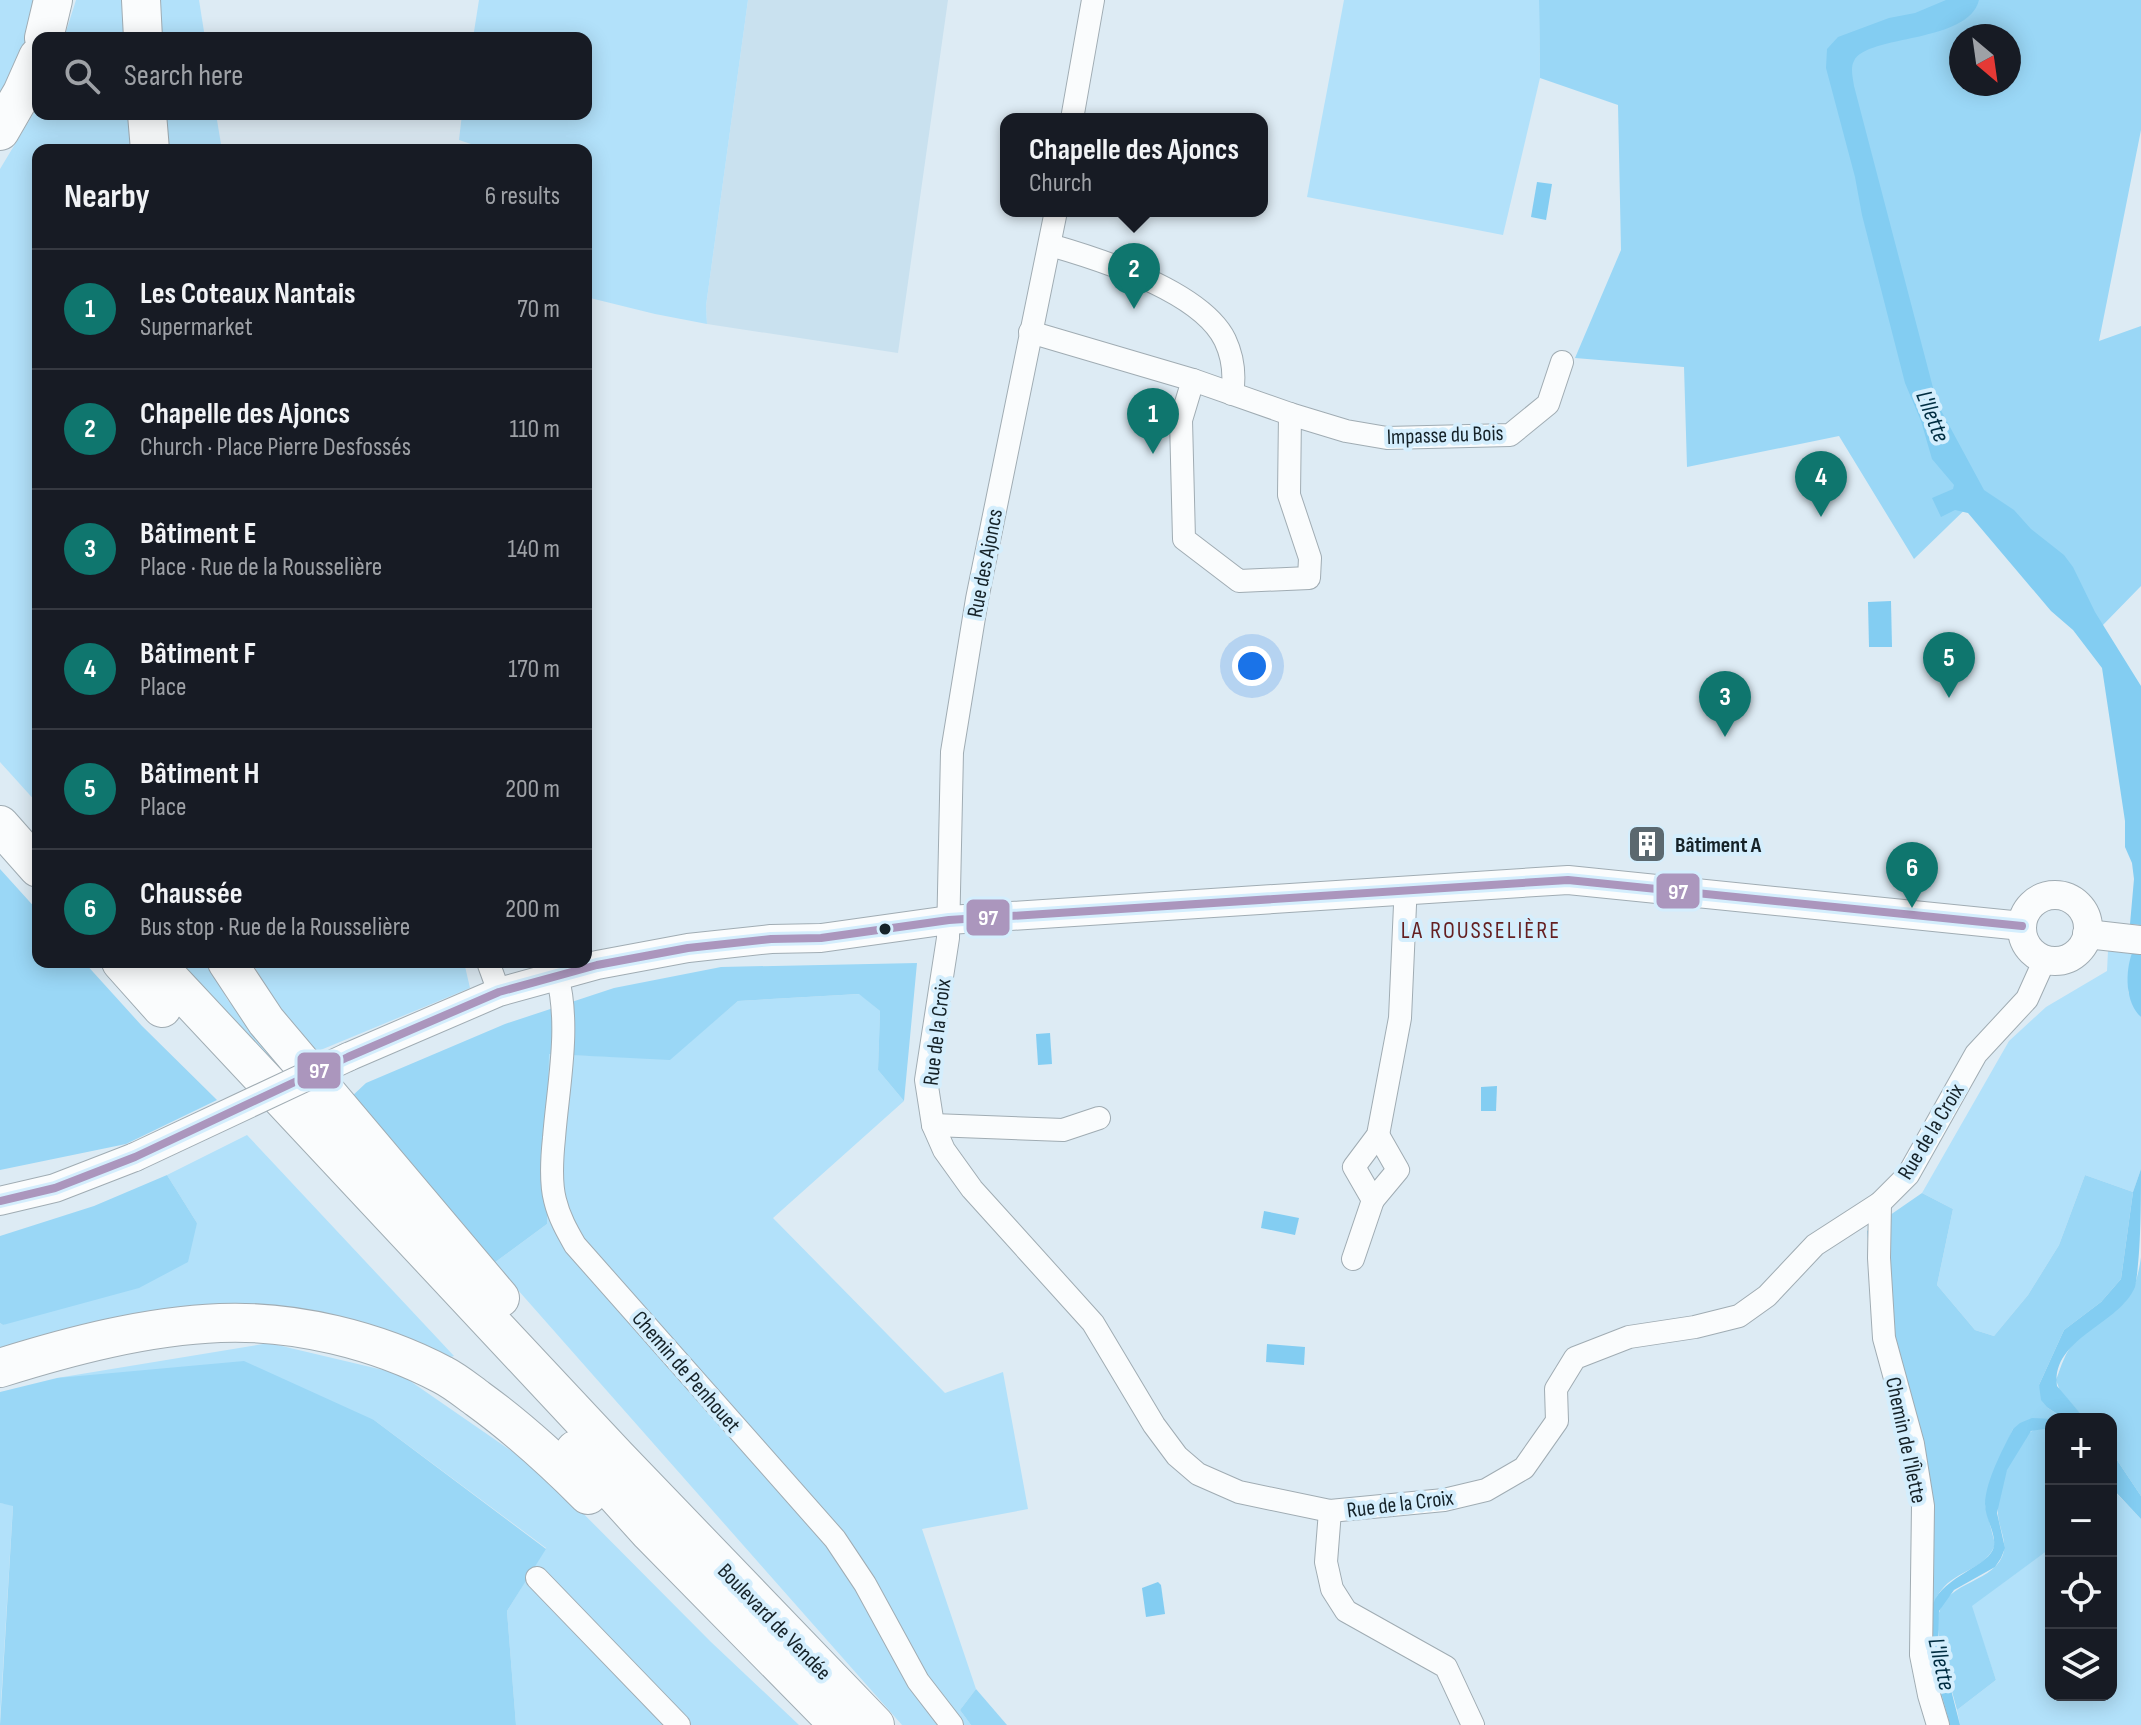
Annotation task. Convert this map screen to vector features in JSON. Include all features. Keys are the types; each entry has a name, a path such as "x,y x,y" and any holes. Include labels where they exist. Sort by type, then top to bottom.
{"highway":[{"path":"45,32 53,0"},
{"path":"141,0 143,32"},
{"path":"0,131 32,70"},
{"path":"148,120 150,144"},
{"path":"0,795 32,830"},
{"path":"0,825 32,861"},
{"path":"0,842 32,877"},
{"path":"120,968 607,1465"},
{"path":"126,968 170,1017"},
{"path":"159,968 663,1525 839,1725"},
{"path":"231,968 266,1021 669,1495 663,1525"},
{"path":"0,1368 58,1350 148,1332 220,1323 290,1326 374,1346 444,1375 515,1425 616,1522 663,1525"},
{"name":"Boulevard de Vendée","path":"663,1525 875,1725"}],"street":[{"path":"1073,113 1093,0"},
{"name":"Rue des Ajoncs","path":"949,920 952,752 977,599 1055,217"},
{"path":"1050,245 1096,258 1161,287 1198,309 1224,339 1235,376 1232,394"},
{"name":"Impasse du Bois","path":"1030,332 1193,380 1346,431 1387,438 1510,435 1548,404 1562,362"},
{"path":"1193,380 1181,420 1184,539 1239,581 1309,578 1310,558 1289,495 1290,414"},
{"path":"592,968 688,948 771,939 821,938 949,920 1568,880 2022,926"},
{"path":"1373,1200 1354,1167 1378,1135 1400,1018 1404,892"},
{"path":"2057,895 2068,897 2084,912 2087,934 2077,952 2056,961 2045,959 2028,947 2022,926 2029,907 2037,900 2057,895"},
{"name":"Rue de la Croix","path":"949,920 926,1080 933,1125 944,1150 972,1189 1093,1323 1154,1425 1177,1456 1198,1474 1239,1492 1330,1511 1444,1500 1486,1490 1524,1468 1557,1421 1556,1389 1575,1358 1629,1337 1695,1327 1739,1316 1767,1296 1815,1245 1880,1203 1908,1175 1976,1054 2027,999 2045,959"},
{"path":"2087,934 2134,939"},
{"path":"490,968 499,992"},
{"path":"0,1201 55,1188 135,1157 348,1057 499,992 591,968"},
{"name":"Chemin de Penhouet","path":"557,975 561,989 562,1039 552,1155 554,1197 562,1223 575,1245 835,1539 865,1584 918,1681 952,1725"},
{"path":"933,1125 1063,1130 1099,1118"},
{"path":"1353,1259 1373,1200 1398,1170 1378,1135"},
{"name":"Chemin de l'Îlette","path":"1880,1203 1879,1258 1884,1338 1913,1444 1923,1506 1921,1655 1938,1725"},
{"path":"1330,1511 1326,1562 1332,1589 1346,1611 1446,1667 1473,1725"},
{"path":"537,1578 679,1725"}],"shaded area":[{"path":"0,0 40,0 32,35 0,110"},
{"path":"76,0 127,0 129,32 66,32"},
{"path":"158,0 199,0 204,32 161,32"},
{"path":"479,0 748,0 706,306 707,324 592,298 592,144 471,144 459,140 461,120 592,120 592,32 474,32"},
{"path":"748,0 948,0 898,353 707,324 706,306"},
{"path":"1344,0 1539,0 1540,78 1503,235 1307,197"},
{"path":"1539,0 2141,0 2141,130 2099,341 2141,326 2141,586 2101,627 1980,495 1914,559 1839,436 1687,467 1684,367 1575,358 1621,250 1618,105 1540,78"},
{"path":"32,116 32,120 133,120 135,144 32,144 32,797 0,762 0,169"},
{"path":"166,120 217,120 221,144 168,144"},
{"path":"0,869 32,904 32,968 89,968 142,1026 217,1100 126,1144 0,1170"},
{"path":"2108,951 2132,953 2128,992 2141,1017 2141,1169 2133,1192 2085,1175 2059,1245 2028,1295 1994,1336 1975,1330 1937,1285 1953,1209 1922,1193 2009,1041 2046,1007 2107,971"},
{"path":"917,963 904,1101 878,1070 880,1011 859,994 738,1001 670,1060 549,1054 547,1224 494,1263 350,1098 366,1083 505,1024 614,988 721,967"},
{"path":"186,968 211,968 227,999 277,1062 274,1065"},
{"path":"255,968 465,968 470,988 311,1054 279,1010"},
{"path":"860,994 880,1011 878,1070 904,1101 773,1218 945,1393 1003,1372 1028,1509 922,1529 976,1689 960,1710 971,1725 902,1725 494,1263 547,1224 549,1054 670,1059 738,1001"},
{"path":"247,1135 454,1356 447,1358 380,1330 0,1353 0,1323 3,1325 197,1223 167,1175"},
{"path":"167,1175 197,1223 188,1262 139,1288 3,1325 0,1323 0,1236 94,1206"},
{"path":"2085,1175 2133,1192 2121,1279 2101,1302 2064,1330 2039,1385 2048,1408 2056,1413 2045,1413 2045,1420 2013,1429 1995,1469 1985,1505 1995,1544 1993,1550 1980,1563 1942,1589 1933,1606 1930,1645 1950,1725 1930,1725 1913,1675 1915,1515 1910,1450 1883,1372 1867,1231 1922,1193 1953,1209 1937,1285 1975,1330 1994,1336 2028,1295 2059,1245"},
{"path":"2141,1257 2141,1496 2117,1460 2117,1413 2080,1413 2060,1391 2056,1380 2072,1345 2119,1308 2132,1290"},
{"path":"269,1343 400,1374 542,1472 711,1642 799,1725 516,1725 507,1611 546,1548 374,1420 57,1378"},
{"path":"244,1361 374,1420 546,1549 507,1611 516,1725 0,1725 13,1506 0,1503 0,1392 57,1378"},
{"path":"2037,1428 2045,1428 2045,1552 1972,1606 1996,1680 1957,1710 1940,1647 1939,1613 1952,1594 1992,1570 2000,1561 2004,1547 1998,1515 2000,1493 2008,1466 2029,1434"},
{"path":"2117,1494 2141,1519 2141,1725 1960,1725 1957,1710 1996,1680 1971,1606 2045,1552 2045,1701 2117,1701"},
{"path":"0,1503 13,1505 0,1718"},
{"path":"976,1689 1007,1725 971,1725 960,1710"}],"water":[{"name":"L'Ilette","path":"1946,0 1979,0 1971,14 1957,24 1863,52 1853,64 1854,86 1937,403 1984,490 2014,510 2073,567 2095,612 2141,686 2141,925 2130,924 2134,879 2132,863 2125,847 2125,821 2102,668 2073,630 2051,611 1968,513 1955,510 1941,517 1932,498 1953,489 1954,485 1932,459 1905,383 1826,68 1827,49 1838,37 1889,18 1915,13"},
{"path":"1537,182 1552,184 1546,220 1531,217"},
{"path":"1891,601 1892,647 1869,647 1868,602"},
{"path":"2132,953 2141,954 2141,1017 2129,996 2128,969"},
{"path":"1050,1033 1052,1064 1038,1065 1036,1034"},
{"path":"1497,1086 1496,1111 1481,1111 1481,1087"},
{"path":"2141,1169 2140,1245 2135,1287 2115,1312 2064,1356 2058,1370 2057,1386 2080,1413 2056,1413 2041,1400 2039,1385 2064,1330 2101,1302 2121,1279 2133,1192"},
{"path":"1264,1211 1299,1218 1295,1235 1261,1228"},
{"path":"1267,1344 1305,1347 1304,1365 1266,1362"},
{"name":"L'Ilette","path":"2032,1418 2045,1419 2045,1429 2031,1431 2007,1470 1997,1513 2005,1548 2001,1558 1995,1567 1954,1590 1939,1611 1938,1639 1960,1725 1950,1725 1931,1648 1929,1632 1933,1604 1946,1586 1991,1553 1994,1541 1985,1504 1988,1485 2013,1429"},
{"path":"2117,1460 2141,1496 2141,1519 2117,1493"},
{"path":"1158,1582 1165,1614 1146,1617 1142,1588"}],"transit line":[{"name":"97","path":"592,966 688,948 771,939 821,938 949,920 1568,880 2022,926"},
{"name":"97","path":"0,1201 55,1188 135,1157 348,1057 499,992 586,968"}],"place":[{"name":"Chapelle des Ajoncs","path":"1134,309"},
{"name":"Les Coteaux Nantais","path":"1153,454"},
{"name":"Bâtiment F","path":"1821,517"},
{"name":"Bâtiment H","path":"1949,698"},
{"name":"Bâtiment E","path":"1725,737"},
{"name":"Bâtiment A","path":"1647,844"},
{"name":"Chaussée","path":"1912,908"}],"district":[{"name":"LA ROUSSELIÈRE","path":"1481,930"}]}
